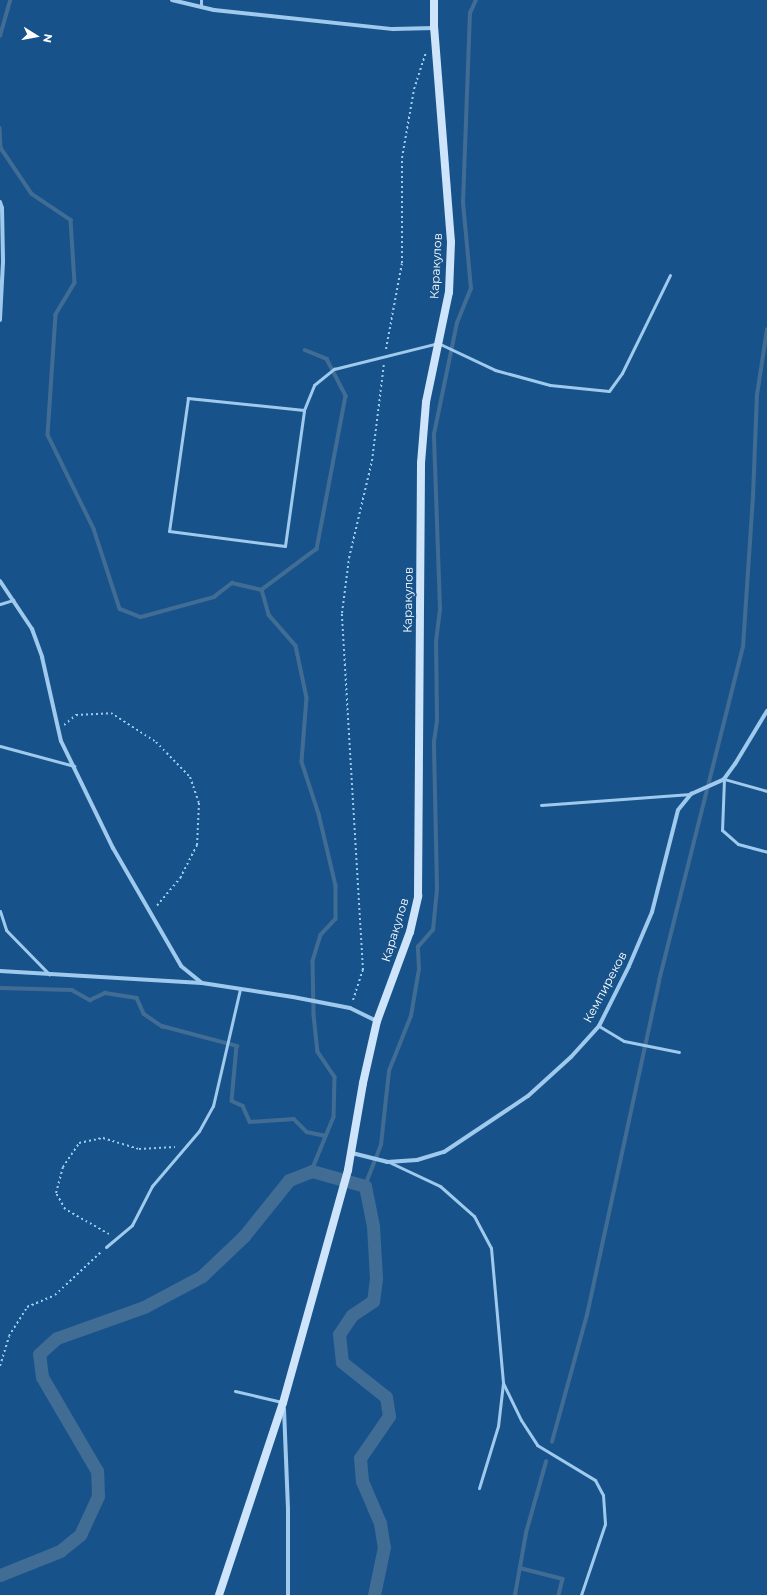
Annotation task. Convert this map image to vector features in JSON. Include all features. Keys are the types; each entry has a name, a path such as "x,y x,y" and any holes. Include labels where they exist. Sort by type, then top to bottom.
{"main road":[{"name":"Каракулов","path":"219,1595 283,1403 348,1170 363,1083 377,1021 410,932 418,896 421,463 426,402 449,292 451,242 434,28 434,0"}],"street":[{"path":"172,0 201,7 393,29 434,28"},
{"path":"0,202 2,208 3,262 0,320"},
{"path":"0,581 32,629 42,657 61,741 113,848 181,966 202,983"},
{"path":"691,794 724,779 736,764 767,711"},
{"name":"Кемпиреков","path":"352,1153 387,1162 417,1160 444,1152 528,1096 571,1056 599,1026 629,966 652,912 678,810 691,794"},
{"path":"0,971 202,983 350,1008 377,1021"},
{"path":"283,1403 288,1510 288,1595"}],"lane":[{"path":"201,0 201,7"},
{"path":"304,410 188,398 169,531 285,546 304,410 314,385 334,369 438,343 494,370 550,385 609,391 622,373 670,275"},
{"path":"0,604 13,600"},
{"path":"0,746 74,766"},
{"path":"767,791 724,779 722,830 738,844 767,852"},
{"path":"541,805 691,794"},
{"path":"0,911 6,930 49,974"},
{"path":"106,1247 132,1225 152,1186 199,1130 214,1106 240,989"},
{"path":"599,1026 624,1041 679,1052"},
{"path":"387,1162 440,1186 474,1216 491,1248 503,1383 498,1426 479,1488"},
{"path":"503,1383 520,1420 537,1444 595,1480 603,1495 605,1524 581,1595"},
{"path":"235,1391 283,1403"}],"path":[{"path":"350,1008 363,970 342,613 349,558 372,461 385,356 402,263 402,158 414,89 428,48"},
{"path":"59,730 76,715 111,713 156,742 190,777 199,804 197,845 181,877 151,914"},
{"path":"117,1238 65,1209 56,1193 63,1167 79,1143 103,1138 139,1149 184,1147"},
{"path":"0,1366 9,1336 27,1307 55,1295 106,1247"}],"waterway":[{"path":"0,36 10,0"},
{"path":"365,1186 381,1145 389,1071 411,1016 419,969 418,947 433,930 437,889 434,742 437,720 436,642 440,609 434,434 457,323 471,289 463,203 470,13 476,0"},
{"path":"0,128 1,148 32,194 71,220 75,283 56,315 48,435 94,529 120,609 141,617 214,597 232,583 262,590"},
{"path":"552,1442 587,1315 659,981 743,647 753,497 757,395 767,330"},
{"path":"305,350 327,359 346,396 317,549 262,590 269,615 296,646 307,698 302,762 319,814 336,886 336,919 321,935 313,961 314,1015 318,1052 335,1077 334,1117 312,1171"},
{"path":"0,988 72,990 90,1000 105,993 137,998 144,1014 162,1026 237,1046 232,1101 243,1106 250,1122 294,1119 307,1132 326,1136"},
{"path":"0,1575 60,1551 80,1535 98,1496 97,1471 42,1377 39,1354 57,1338 144,1307 202,1276 244,1236 289,1180 312,1171 365,1186 373,1226 376,1278 373,1301 352,1315 339,1334 342,1362 386,1397 389,1416 360,1458 362,1481 380,1523 384,1547 374,1595"},
{"path":"515,1595 526,1533 546,1462"},
{"path":"520,1568 563,1579 559,1595"}]}
